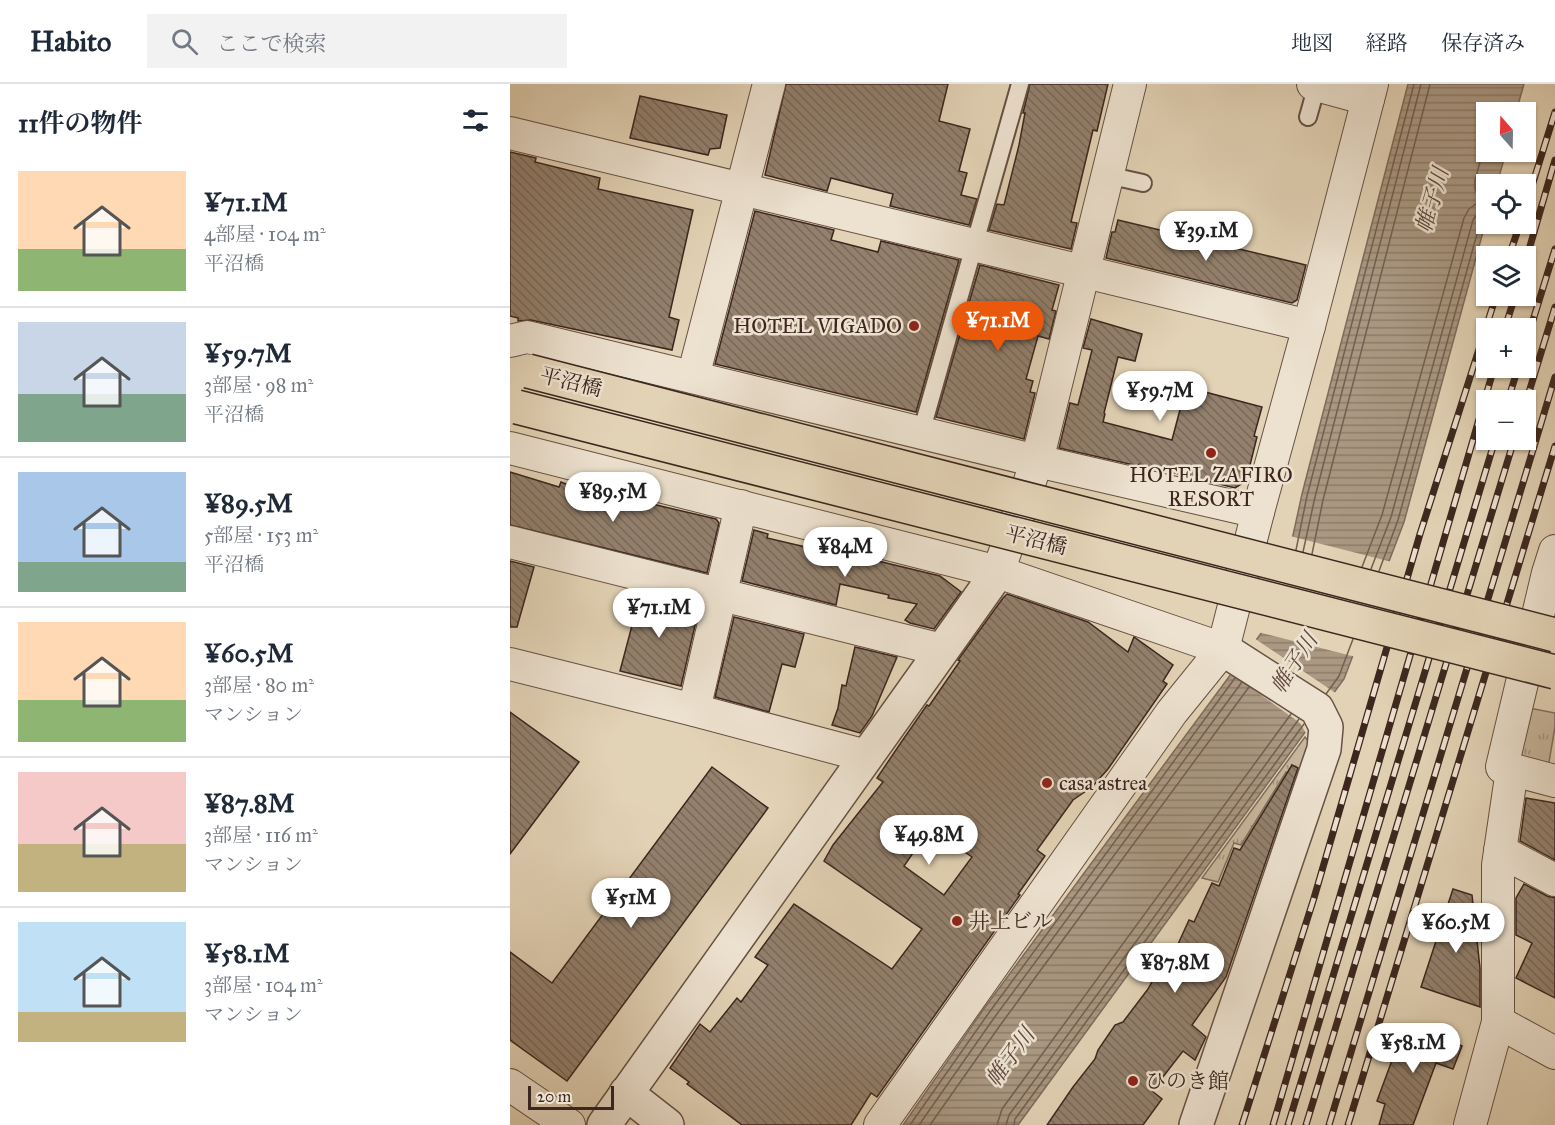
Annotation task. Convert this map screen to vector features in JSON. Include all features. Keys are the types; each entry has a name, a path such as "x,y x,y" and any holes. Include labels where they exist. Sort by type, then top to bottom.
{"main road":[{"name":"平沼橋","path":"528,371 1555,635"},
{"name":"平沼橋","path":"518,407 1555,672"}],"street":[{"path":"693,377 769,84"},
{"path":"604,1125 998,572 1037,461 1130,84"},
{"path":"880,1125 1172,712 1223,649 1257,513 1370,92 1315,85"},
{"path":"510,133 1309,326"},
{"path":"510,341 526,337 1257,513"},
{"path":"510,448 998,572 1223,649 1317,709 1326,727 1324,749 1196,1125"},
{"path":"694,710 741,506"},
{"path":"510,542 942,650"},
{"path":"1555,551 1502,767 1555,781"},
{"path":"510,664 866,756"},
{"path":"1470,1125 1498,1022 1498,865 1512,770"},
{"path":"1500,851 1555,880"},
{"path":"1498,1022 1555,1053"},
{"path":"510,1085 569,1125"},
{"path":"626,1093 667,1125"}],"lane":[{"path":"921,433 1020,84"},
{"path":"1308,117 1315,85"},
{"path":"1107,175 1143,183"}],"green space":[{"path":"1524,707 1555,713 1548,768 1513,759"},
{"path":"1305,737 1309,742 1299,774 1286,772 1241,845 1234,843 1218,882 1202,878"}],"water":[{"name":"帷子川","path":"1408,84 1524,84 1519,102 1476,102 1476,162 1503,162 1500,174 1476,174 1476,234 1482,234 1479,246 1476,246 1476,258 1404,522 1344,679 1018,1125 903,1125 983,1010 1276,613 1302,494"}],"pier":[{"path":"1290,536 1392,562 1356,657 1258,632 1273,611"},
{"path":"1254,638 1337,694 1307,735 1300,723 1236,677 1227,674"}],"building":[{"path":"786,84 948,84 939,121 970,129 959,171 967,173 961,195 977,199 969,225 890,206 893,194 831,178 827,191 765,175"},
{"path":"1030,84 1108,84 1097,131 1093,130 1071,222 1077,223 1071,249 989,230 997,204 1004,205 1019,145"},
{"path":"640,96 727,115 720,148 710,149 708,155 630,138"},
{"path":"510,152 536,158 535,162 600,178 598,189 693,210 669,317 679,320 672,350 531,320 518,321 518,318 510,316"},
{"path":"755,211 834,230 831,240 878,252 881,241 959,260 916,412 715,364"},
{"path":"1118,220 1306,265 1297,300 1292,303 1106,258 1112,232 1115,232"},
{"path":"980,265 1059,285 1052,310 1056,311 1049,339 1038,336 1026,379 1033,381 1030,392 1035,393 1024,439 936,417"},
{"path":"1091,319 1142,334 1135,361 1118,357 1103,422 1172,440 1186,387 1262,407 1246,481 1235,488 1139,464 1138,466 1059,448 1070,403 1078,405 1092,350 1083,348"},
{"path":"510,472 559,487 561,482 588,493 588,489 716,519 719,523 707,573 510,525"},
{"path":"754,530 768,534 767,538 827,552 828,549 940,576 961,592 934,629 905,620 917,604 888,598 889,595 840,584 836,605 742,581"},
{"path":"510,561 534,567 517,627 510,627"},
{"path":"634,592 699,608 681,686 620,671 634,618 628,616"},
{"path":"1007,594 1088,622 1128,652 1134,637 1173,665 1163,681 1167,684 1108,769 1092,787 1073,800 1037,850 1045,856 1018,894 1020,895 877,1097 871,1093 851,1125 742,1125 687,1084 689,1082 670,1068 700,1024 710,1032 737,998 741,1002 768,965 755,957 794,904 892,969 922,929 824,861 833,845 883,782 877,778","holes":["930,828 972,857 944,895 904,866"]},
{"path":"734,617 804,634 795,667 782,664 769,712 715,697"},
{"path":"855,647 897,657 872,716 860,733 832,725 842,685 846,686"},
{"path":"510,712 579,762 510,854"},
{"path":"1292,765 1298,768 1226,977 1192,1025 1206,1037 1195,1060 1183,1051 1152,1091 1162,1099 1143,1125 1047,1125 1095,1059 1098,1050 1115,1025 1123,1022 1148,989 1158,971 1164,975 1189,920 1194,922 1212,883 1219,886 1234,848 1240,850"},
{"path":"712,767 768,808 567,1081 510,1040 510,952 552,983"},
{"path":"1526,798 1555,803 1555,860 1520,841"},
{"path":"1524,884 1555,898 1555,998 1516,978 1532,943 1516,935 1516,898"},
{"path":"1453,889 1472,895 1480,968 1480,1007 1421,987"},
{"path":"1405,1025 1462,1046 1453,1069 1436,1063 1413,1125 1379,1125 1385,1104 1377,1101"}],"railway":[{"path":"1536,174 1555,112"},
{"path":"1530,246 1555,160"},
{"path":"1512,246 1517,234"},
{"path":"1534,318 1555,249"},
{"path":"1242,1125 1314,898 1420,534 1493,306"},
{"path":"1508,318 1512,306"},
{"path":"1530,390 1555,307"},
{"path":"1329,1125 1555,377"},
{"path":"1273,1125 1491,378"},
{"path":"1511,390 1515,378"},
{"path":"1348,1125 1555,446"},
{"path":"1288,1125 1492,450"},
{"path":"1306,1125 1511,450"}],"place":[{"name":"HOTEL VIGADO","path":"914,326"},
{"name":"HOTEL ZAFIRO RESORT","path":"1211,453"},
{"name":"casa astrea","path":"1047,783"},
{"name":"井上ビル","path":"957,921"},
{"name":"ひのき館","path":"1133,1081"}]}
